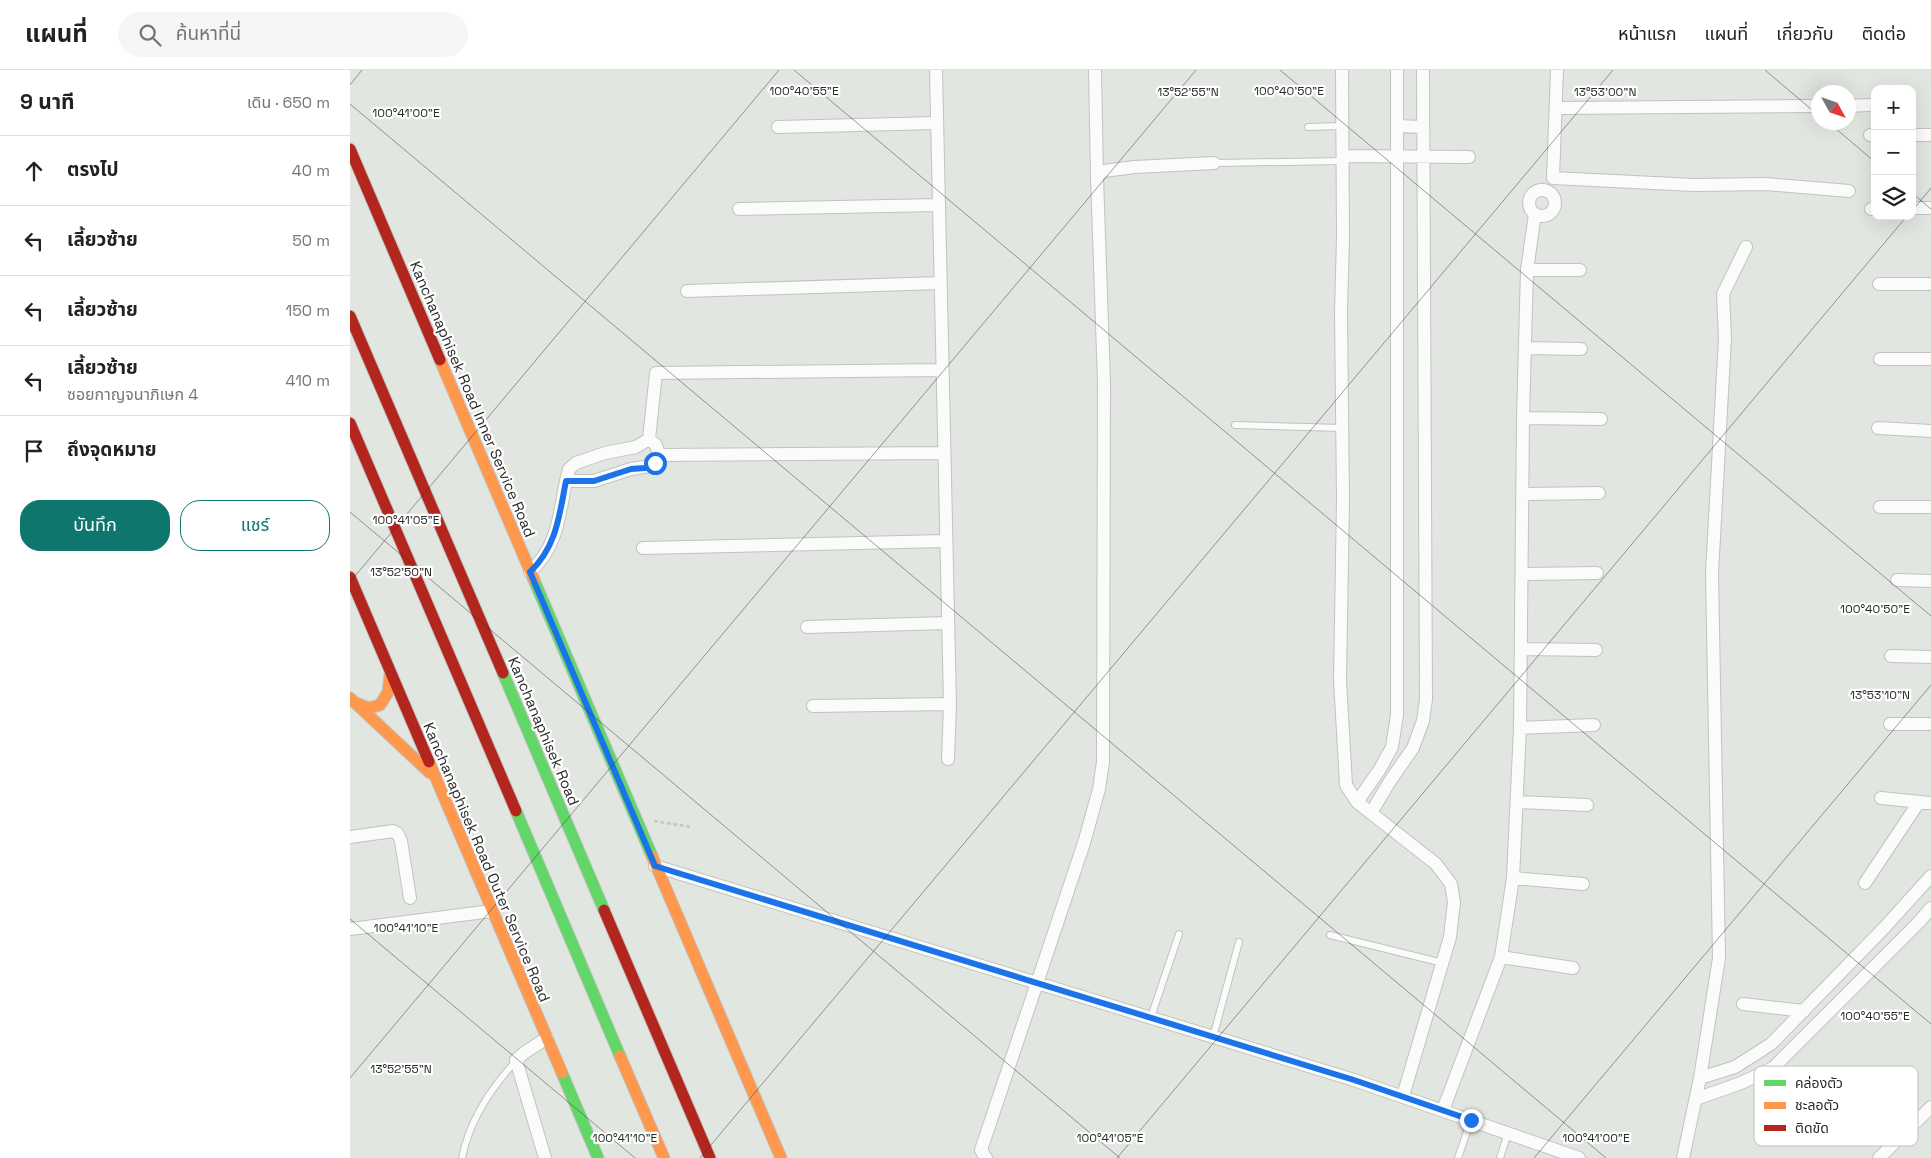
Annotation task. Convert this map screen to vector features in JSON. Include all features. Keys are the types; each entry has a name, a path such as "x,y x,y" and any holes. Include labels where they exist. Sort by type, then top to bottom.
{"main road":[{"name":"Kanchanaphisek Road Inner Service Road","path":"350,149 781,1158"},
{"name":"Kanchanaphisek Road","path":"350,316 710,1158"},
{"path":"350,423 664,1158"},
{"name":"Kanchanaphisek Road Outer Service Road","path":"350,577 598,1158"},
{"path":"352,700 369,708 380,706 386,700 390,690 391,672"},
{"path":"352,700 434,776"}],"street":[{"path":"936,70 950,704 948,759"},
{"path":"986,1158 982,1150 1036,982 1084,843 1099,789 1103,762 1104,382 1095,70"},
{"path":"1342,70 1344,238 1341,312 1343,576 1340,680 1346,785 1357,802 1436,864 1451,884 1454,902 1450,937 1403,1096"},
{"path":"1357,802 1380,769 1392,747 1398,715 1397,70"},
{"path":"1371,813 1413,748 1423,721 1426,699 1423,70"},
{"path":"1550,192 1554,178 1557,70"},
{"path":"1856,106 1869,105"},
{"path":"1557,108 1811,106"},
{"path":"778,127 936,123"},
{"path":"1397,126 1423,127"},
{"path":"1916,135 1931,135"},
{"path":"1343,158 1397,156 1469,157"},
{"path":"1097,177 1103,172 1135,167 1214,163"},
{"path":"1554,178 1694,185 1766,184 1849,191"},
{"path":"1536,191 1550,192 1554,197 1555,204 1553,210 1547,215 1534,214 1530,209 1531,195 1536,191"},
{"path":"739,209 938,205"},
{"path":"1916,208 1931,208"},
{"path":"1443,1110 1501,957 1513,878 1520,728 1526,270 1534,214"},
{"path":"1683,1158 1700,1078 1719,958 1712,573 1725,338 1723,294 1746,247"},
{"path":"1526,270 1580,270"},
{"path":"687,291 940,283"},
{"path":"1879,284 1931,284"},
{"path":"1526,348 1581,349"},
{"path":"1880,359 1931,359"},
{"path":"530,572 540,562 555,536 569,469 576,463 605,453 636,448 649,439 656,373 942,370"},
{"path":"1523,418 1601,419"},
{"path":"1878,428 1931,431"},
{"path":"566,481 594,481 631,469 645,468 655,463 659,455 656,445 649,439"},
{"path":"659,455 944,453"},
{"path":"1523,494 1599,493"},
{"path":"1880,507 1931,507"},
{"path":"643,548 946,541"},
{"path":"1522,574 1597,573"},
{"path":"1897,580 1931,581"},
{"path":"807,627 948,622"},
{"path":"1521,649 1596,650"},
{"path":"1891,656 1931,657"},
{"path":"813,706 950,704"},
{"path":"1890,724 1931,724"},
{"path":"1520,728 1594,725"},
{"path":"1881,798 1925,802"},
{"path":"1517,802 1587,806"},
{"path":"1865,883 1925,802"},
{"path":"350,837 393,831 398,834 402,841 410,898"},
{"path":"655,866 1213,1036 1403,1096 1579,1158"},
{"path":"1700,1078 1735,1067 1771,1044 1885,927 1931,876"},
{"path":"1513,878 1583,884"},
{"path":"1775,1066 1899,943 1931,908"},
{"path":"350,929 492,911"},
{"path":"1501,957 1573,968"},
{"path":"1743,1004 1804,1011"},
{"path":"545,1158 516,1060 546,1038"},
{"path":"1696,1099 1754,1077"},
{"path":"1918,1120 1931,1107"},
{"path":"1879,1158 1891,1146"}],"lane":[{"path":"1308,127 1342,126"},
{"path":"1214,163 1343,158"},
{"path":"1235,426 1342,428"},
{"path":"1151,1017 1179,934"},
{"path":"1330,935 1443,962"},
{"path":"1213,1036 1239,942"},
{"path":"462,1158 472,1128 486,1100 501,1077 516,1060"},
{"path":"1458,1158 1471,1120"},
{"path":"1500,1158 1508,1133"}],"path":[{"path":"635,817 692,827"}],"traffic: fast":[{"path":"534,580 652,856"},
{"path":"503,673 604,910"},
{"path":"516,811 620,1056"},
{"path":"562,1073 598,1158"}],"traffic: slow":[{"path":"440,360 534,580"},
{"path":"354,702 369,708 380,705 388,692 390,675"},
{"path":"350,698 430,773"},
{"path":"429,762 562,1073"},
{"path":"652,856 781,1158"},
{"path":"620,1056 664,1158"}],"traffic: jam":[{"path":"350,149 440,360"},
{"path":"350,316 503,673"},
{"path":"350,423 516,811"},
{"path":"350,577 429,762"},
{"path":"604,910 710,1158"}],"route":[{"path":"655,463 645,468 631,469 594,481 566,481 555,536 540,562 530,572 655,866 1354,1080 1471,1120"}]}
